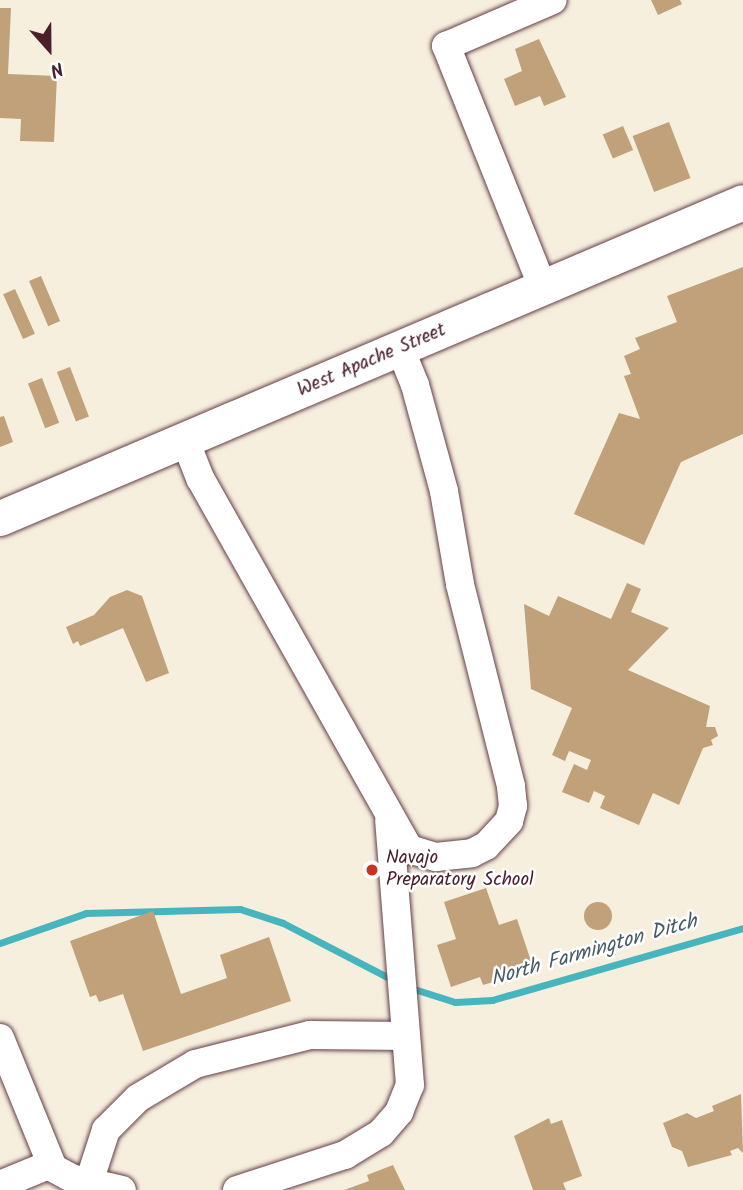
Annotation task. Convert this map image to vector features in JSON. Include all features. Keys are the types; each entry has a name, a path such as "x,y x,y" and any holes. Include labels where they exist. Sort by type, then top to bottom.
{"main road":[{"name":"West Apache Street","path":"0,518 743,202"}],"lane":[{"path":"543,288 446,46 553,0"},
{"path":"185,440 200,478 409,849 436,857 459,857 486,846 499,834 513,806 460,584 444,491 415,384 401,348"},
{"path":"237,1190 345,1155 381,1133 399,1112 410,1086 388,812"},
{"path":"89,1182 106,1130 138,1098 195,1064 310,1035 406,1036"},
{"path":"0,1038 51,1164 89,1182 122,1190"},
{"path":"0,1185 51,1164"}],"building":[{"path":"651,0 680,0 682,4 658,15"},
{"path":"0,8 11,8 8,74 57,76 54,142 20,141 21,119 0,118"},
{"path":"539,39 566,97 544,106 540,96 515,106 504,79 522,71 515,49"},
{"path":"669,122 691,178 654,192 633,136"},
{"path":"623,126 633,150 613,159 603,135"},
{"path":"743,267 743,434 681,462 644,545 574,514 619,413 640,419 624,376 631,374 624,356 640,349 635,338 677,322 667,296"},
{"path":"41,276 60,321 48,326 29,281"},
{"path":"15,289 35,334 23,339 3,294"},
{"path":"70,367 89,416 76,421 57,372"},
{"path":"42,378 59,423 45,428 28,383"},
{"path":"4,416 13,442 0,447 0,417"},
{"path":"627,583 641,589 631,612 669,628 628,670 710,706 706,727 715,727 718,736 711,740 713,745 703,748 679,805 653,793 639,825 600,808 605,796 594,791 589,803 562,792 574,764 587,770 591,760 569,751 565,761 552,755 572,708 531,689 524,604 549,616 558,596 611,619"},
{"path":"127,590 142,596 169,673 146,682 123,628 80,646 78,641 73,644 66,627 94,615 110,597"},
{"path":"486,888 499,925 517,919 531,961 501,971 503,979 483,985 480,977 451,987 437,945 456,939 444,902"},
{"path":"598,902 608,906 612,916 608,926 598,930 588,926 584,916 588,906"},
{"path":"153,911 181,994 227,978 220,955 269,937 291,1001 143,1051 123,994 99,1002 96,995 90,997 70,941"},
{"path":"741,1094 743,1153 738,1148 730,1151 732,1155 688,1167 682,1151 672,1147 663,1123 687,1113 696,1118 714,1111 712,1106"},
{"path":"549,1118 551,1124 562,1120 582,1176 563,1183 566,1190 533,1190 514,1136"},
{"path":"393,1165 405,1190 344,1190 369,1181 367,1175"}],"waterway":[{"name":"North Farmington Ditch","path":"0,943 86,913 240,909 283,923 387,977"},
{"name":"North Farmington Ditch","path":"414,989 455,1002 492,1000 743,928"}],"place":[{"name":"Navajo Preparatory School","path":"372,870"}]}
